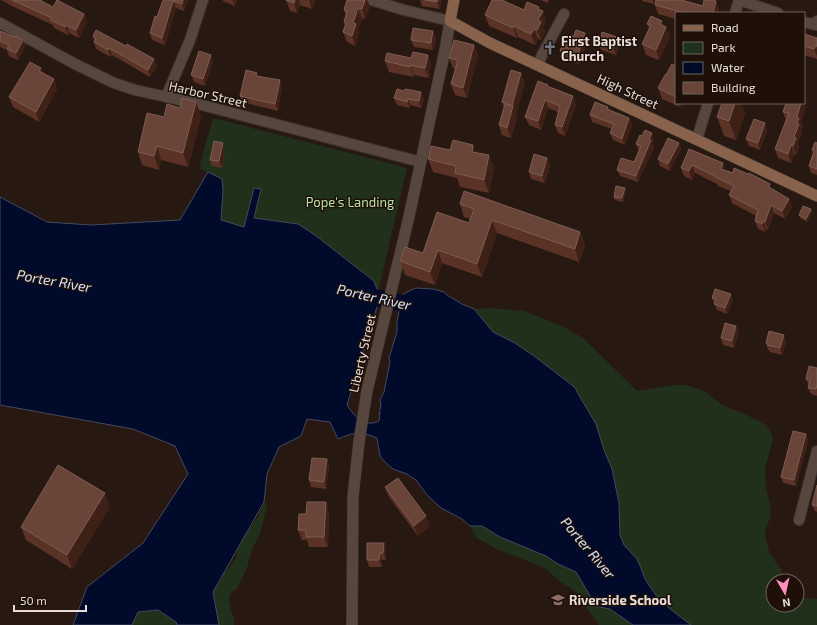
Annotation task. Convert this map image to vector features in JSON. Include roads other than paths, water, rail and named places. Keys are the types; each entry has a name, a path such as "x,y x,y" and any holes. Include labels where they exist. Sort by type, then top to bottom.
{"main road":[{"path":"450,21 454,0"},
{"name":"High Street","path":"450,21 490,43 817,196"}],"street":[{"path":"166,97 190,40 203,0"},
{"path":"371,0 409,12 450,21"},
{"path":"735,12 739,0 775,12"},
{"path":"538,65 564,14"},
{"name":"Liberty Street","path":"352,625 353,496 367,391 421,162 446,50 450,21"},
{"path":"805,22 816,25 817,21"},
{"name":"Harbor Street","path":"0,23 114,83 135,90 194,103 421,162"},
{"path":"697,139 708,104"},
{"path":"799,520 817,451"}],"water":[{"path":"208,172 222,179 223,191 221,220 244,227 254,188 261,189 254,218 298,224 315,235 374,281 380,297 347,405 360,420 369,423 379,421 381,405 380,400 384,392 390,362 389,358 397,332 397,321 403,295 416,288 433,289 444,292 462,304 474,309 493,332 515,343 572,385 576,389 596,424 612,469 619,503 620,535 624,545 637,559 645,579 655,594 670,609 691,625 633,625 610,609 595,606 576,572 558,564 546,556 500,537 482,526 470,526 462,519 441,508 428,496 416,480 407,474 393,469 385,462 380,456 377,438 366,434 350,434 338,439 330,422 307,419 301,436 279,447 267,474 264,502 213,592 219,625 177,625 176,622 158,610 138,612 132,625 73,625 87,587 143,543 188,474 175,446 133,429 0,405 0,197 47,222 91,225 180,220"}],"waterway":[{"name":"Porter River","path":"358,294 424,308"}],"place":[{"name":"First Baptist Church","path":"550,48"},
{"name":"Riverside School","path":"558,600"}],"park label":[{"name":"Pope's Landing","path":"350,202"}]}
